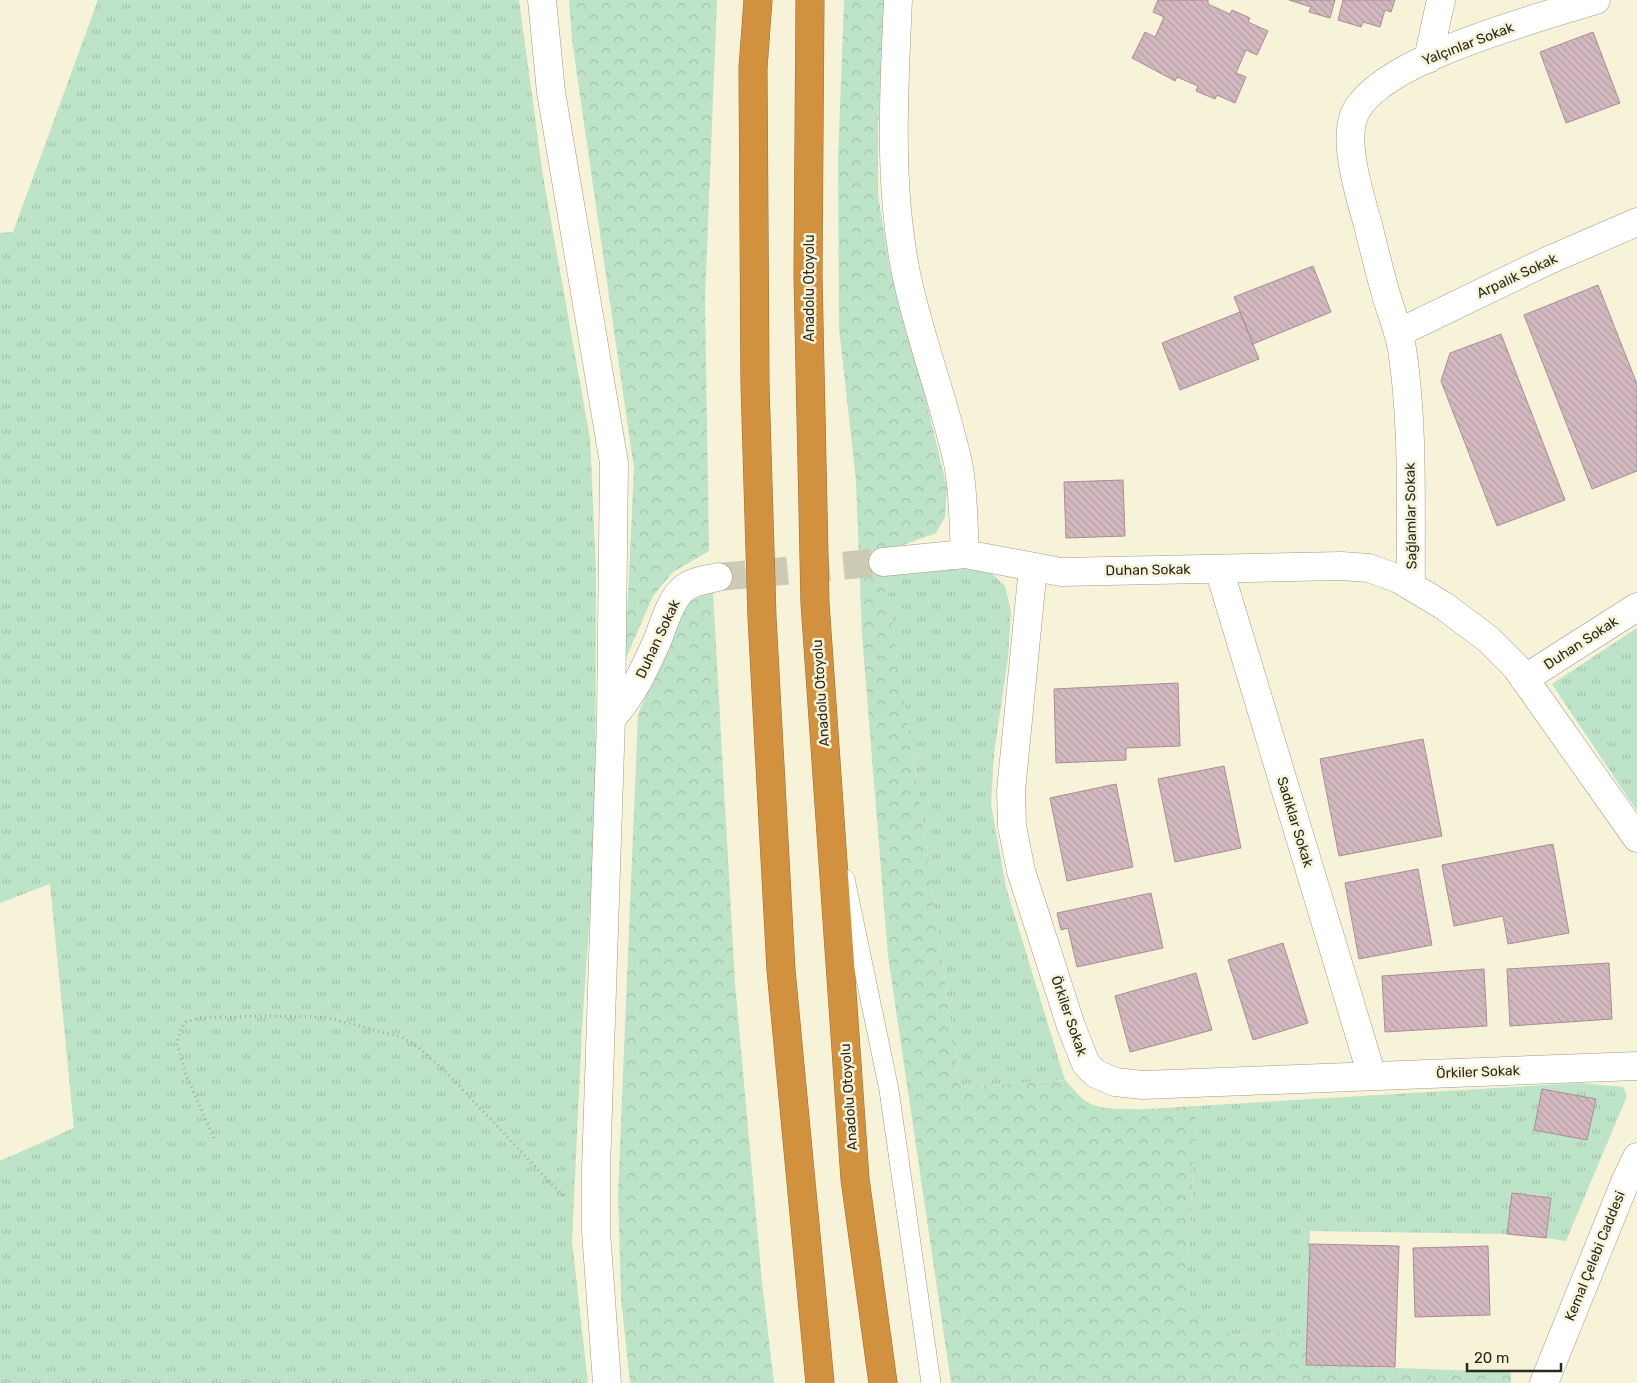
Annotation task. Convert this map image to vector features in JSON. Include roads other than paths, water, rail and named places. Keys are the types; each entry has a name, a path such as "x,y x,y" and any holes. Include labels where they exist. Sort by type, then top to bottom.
{"highway":[{"path":"758,0 753,68 755,384 762,617 781,970 820,1383"},
{"name":"Anadolu Otoyolu","path":"810,0 808,276 813,544 828,800 855,1179 883,1383"}],"street":[{"path":"542,0 551,92 614,463 611,719 596,1231 607,1383"},
{"path":"898,0 895,171 899,222 906,272 923,344 944,405 958,466 965,554"},
{"path":"1428,59 1441,0"},
{"name":"Yalçınlar Sokak","path":"1355,112 1371,91 1410,66 1500,30 1596,0"},
{"name":"Sağlamlar Sokak","path":"1355,112 1350,135 1352,156 1366,220 1402,348 1410,442 1411,586 1444,606 1488,639 1524,679 1637,838"},
{"name":"Arpalık Sokak","path":"1398,333 1547,261 1637,222"},
{"name":"Duhan Sokak","path":"883,562 965,554 1061,572 1341,566 1369,568 1399,579 1411,586"},
{"name":"Örkiler Sokak","path":"1032,566 1011,791 1012,826 1021,871 1071,1026 1086,1064 1096,1074 1115,1082 1143,1085 1637,1066"},
{"name":"Sadıklar Sokak","path":"1219,569 1372,1076"},
{"name":"Duhan Sokak","path":"611,719 627,702 637,684 673,603 682,590 693,583 718,577"},
{"name":"Duhan Sokak","path":"1524,679 1637,607"},
{"name":"Kemal Çelebi Caddesi","path":"1544,1383 1626,1180 1637,1158"}],"lane":[{"path":"828,800 890,1090 931,1383"}],"tunnel":[{"path":"718,577 883,562"}]}
